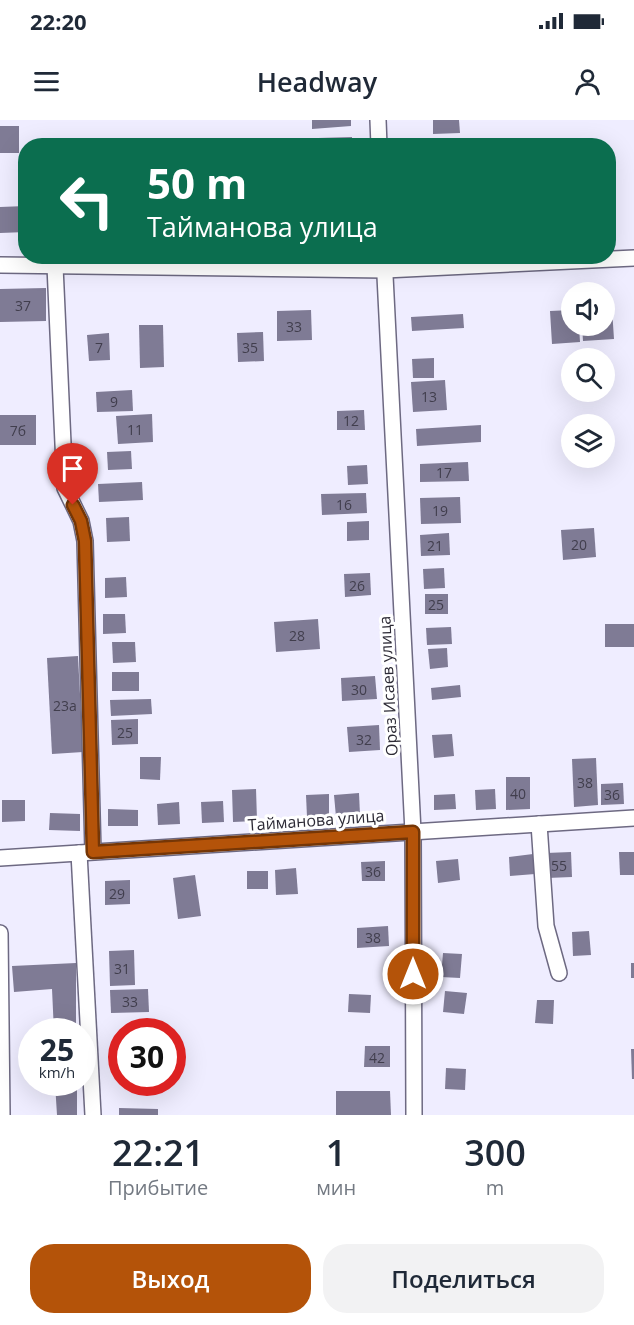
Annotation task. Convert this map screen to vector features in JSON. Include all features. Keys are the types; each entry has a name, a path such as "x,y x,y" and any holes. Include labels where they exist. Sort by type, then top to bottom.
{"street":[{"path":"378,120 379,138"},
{"path":"616,258 634,258"},
{"path":"0,265 275,264"},
{"name":"Ораз Исаев улица","path":"384,264 413,832 414,1115"},
{"path":"56,266 64,488 81,521 85,541 86,852 93,1115"},
{"name":"Тайманова улица","path":"0,858 634,818"},
{"path":"538,824 546,926 559,973"},
{"path":"0,933 2,1115"}],"building":[{"path":"312,120 351,120 351,126 312,129"},
{"path":"433,120 459,120 460,133 433,134"},
{"path":"0,126 19,126 18,153 0,153"},
{"path":"18,206 18,232 0,233 0,207"},
{"path":"46,288 46,321 0,322 0,289"},
{"path":"311,310 312,340 277,341 277,311"},
{"path":"561,310 561,336 580,336 580,342 552,344 550,311"},
{"path":"463,314 464,328 412,331 411,317"},
{"path":"139,325 163,325 164,367 140,368"},
{"path":"263,332 264,361 238,362 237,333"},
{"path":"109,333 110,360 89,361 87,335"},
{"path":"583,336 614,336 614,339 583,341"},
{"path":"434,358 434,378 413,378 412,359"},
{"path":"445,380 447,410 413,412 411,382"},
{"path":"132,390 133,411 97,412 96,392"},
{"path":"364,410 365,430 337,430 337,411"},
{"path":"152,414 153,442 118,444 116,416"},
{"path":"0,415 36,415 36,445 0,445"},
{"path":"481,425 481,442 417,446 416,429"},
{"path":"131,451 132,469 108,470 107,452"},
{"path":"468,462 469,481 420,482 420,464"},
{"path":"367,465 368,484 348,485 347,466"},
{"path":"142,482 143,500 99,502 98,484"},
{"path":"366,493 367,513 322,515 321,494"},
{"path":"460,497 461,523 421,524 420,498"},
{"path":"129,517 130,541 107,542 106,518"},
{"path":"369,521 369,540 347,541 347,522"},
{"path":"594,528 596,557 563,560 561,530"},
{"path":"449,533 450,555 421,556 420,535"},
{"path":"444,568 445,588 424,589 423,569"},
{"path":"370,573 371,595 345,597 344,574"},
{"path":"126,577 127,597 105,598 105,578"},
{"path":"425,594 448,594 448,614 425,614"},
{"path":"103,614 125,614 126,633 103,634"},
{"path":"318,619 320,649 276,652 274,622"},
{"path":"605,624 634,624 634,647 605,647"},
{"path":"451,627 452,644 427,645 426,628"},
{"path":"112,642 135,642 136,662 113,663"},
{"path":"447,648 448,667 430,669 428,649"},
{"path":"78,656 83,752 52,754 47,658"},
{"path":"112,672 139,672 139,691 112,691"},
{"path":"375,676 377,699 342,701 341,678"},
{"path":"460,685 461,697 432,700 431,688"},
{"path":"151,699 152,714 111,716 110,700"},
{"path":"138,719 138,744 112,745 111,720"},
{"path":"379,725 380,750 349,752 347,727"},
{"path":"452,734 454,756 434,758 432,735"},
{"path":"140,757 161,757 160,780 140,779"},
{"path":"596,758 598,805 574,807 572,759"},
{"path":"506,777 530,777 530,809 506,810"},
{"path":"623,783 624,804 601,805 601,784"},
{"path":"256,789 257,821 233,822 232,790"},
{"path":"495,789 496,809 476,810 475,790"},
{"path":"359,793 360,815 336,817 334,795"},
{"path":"329,794 329,816 307,817 306,795"},
{"path":"455,794 456,809 434,810 434,795"},
{"path":"2,800 25,800 25,821 2,822"},
{"path":"223,801 224,822 202,823 201,802"},
{"path":"179,802 180,824 158,825 157,804"},
{"path":"108,809 138,810 138,826 108,826"},
{"path":"50,813 80,814 80,831 49,830"},
{"path":"571,852 572,877 547,878 546,853"},
{"path":"619,852 634,852 634,875 620,875"},
{"path":"533,854 535,874 510,876 509,857"},
{"path":"458,859 460,880 438,883 436,861"},
{"path":"385,861 385,881 362,881 361,862"},
{"path":"296,868 298,894 276,895 275,870"},
{"path":"247,871 268,871 268,889 247,889"},
{"path":"195,875 201,916 178,919 173,878"},
{"path":"130,880 130,904 105,905 105,881"},
{"path":"388,926 389,946 357,948 357,928"},
{"path":"589,931 591,955 573,956 572,932"},
{"path":"134,950 135,985 110,986 109,951"},
{"path":"443,953 462,954 460,978 441,977"},
{"path":"76,963 76,1018 53,1018 52,989 14,992 12,966"},
{"path":"631,963 634,963 634,978 631,978"},
{"path":"148,989 149,1012 111,1013 110,990"},
{"path":"445,991 467,993 464,1014 443,1012"},
{"path":"349,994 371,995 370,1013 348,1012"},
{"path":"537,1000 554,1000 553,1024 535,1023"},
{"path":"365,1046 390,1046 390,1067 364,1067"},
{"path":"631,1049 634,1049 634,1079 632,1079"},
{"path":"446,1068 466,1069 465,1090 445,1089"},
{"path":"336,1091 390,1091 391,1115 336,1115"},
{"path":"56,1096 77,1096 77,1115 57,1115"},
{"path":"119,1108 158,1109 158,1115 119,1115"}],"route":[{"path":"73,505 81,521 85,541 93,852 413,832 413,974"}]}
